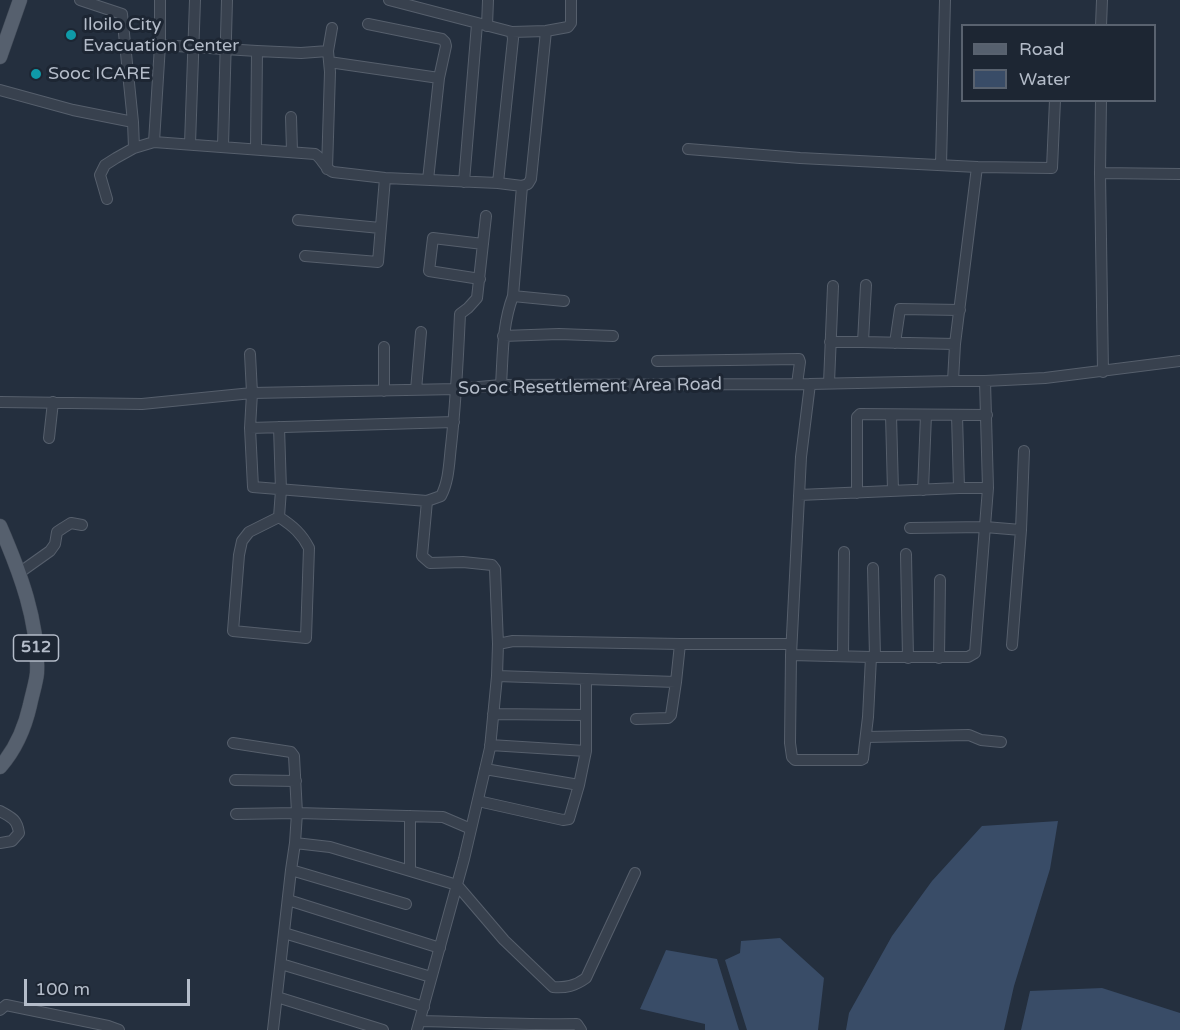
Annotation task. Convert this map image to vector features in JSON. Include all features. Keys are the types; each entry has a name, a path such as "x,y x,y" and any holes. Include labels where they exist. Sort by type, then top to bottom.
{"main road":[{"path":"0,57 20,0"},
{"name":"512","path":"0,526 19,573 35,629 37,675 26,720 9,757 0,766"}],"street":[{"path":"80,0 122,14 134,148"},
{"path":"154,142 160,45 160,0"},
{"path":"190,144 195,0"},
{"path":"223,146 227,0"},
{"path":"390,0 424,5 482,25 512,32 546,31 568,27 571,24 571,0"},
{"path":"464,182 482,25 488,0"},
{"path":"941,165 945,0"},
{"path":"1101,24 1102,0"},
{"path":"368,24 442,39 445,42 428,180"},
{"path":"327,170 329,62 332,28"},
{"path":"107,199 100,175 105,165 134,148 154,142 315,154 323,161 327,170 385,178 522,186 528,184 531,179 546,31"},
{"path":"498,183 512,32"},
{"path":"160,45 301,53 329,62 439,78"},
{"path":"256,51 256,149"},
{"path":"0,90 73,110 133,122"},
{"path":"688,149 800,158 977,167 1052,168 1055,102"},
{"path":"1101,102 1103,372"},
{"path":"291,117 292,151"},
{"path":"953,381 955,344 977,167"},
{"path":"1100,173 1180,174"},
{"path":"305,256 378,262 385,178"},
{"path":"501,385 503,336 508,307 513,297 522,186"},
{"path":"250,354 253,487 427,501 441,496 446,487 454,422 460,314 477,298 486,216"},
{"path":"298,220 380,228"},
{"path":"480,279 429,271 433,238 483,244"},
{"path":"863,342 866,285"},
{"path":"829,383 833,286"},
{"path":"513,297 564,301"},
{"path":"895,343 900,309 960,309"},
{"path":"416,390 421,332"},
{"path":"503,336 559,334 613,336"},
{"path":"830,342 955,344"},
{"path":"384,347 384,391"},
{"path":"657,361 799,359 797,384"},
{"name":"So-oc Resettlement Area Road","path":"0,402 142,404 252,393 457,389 501,385 985,381 1045,378 1180,361"},
{"path":"790,655 939,658 968,657 975,653 988,488 985,381"},
{"path":"810,384 801,457 790,644 790,743 794,759 861,760 864,757 873,657 873,568"},
{"path":"49,438 53,402"},
{"path":"857,493 857,417 860,414 987,415"},
{"path":"891,415 892,492"},
{"path":"923,490 926,415"},
{"path":"957,415 959,488"},
{"path":"250,428 454,422"},
{"path":"279,427 281,490 279,517"},
{"path":"1012,645 1021,530 1024,451"},
{"path":"799,495 988,488"},
{"path":"427,501 422,555 425,560 430,563 492,564 495,569 498,644 490,745 485,769 457,885 418,1025 492,1022 577,1024 581,1030"},
{"path":"279,517 303,536 309,548 306,638 233,631 242,541 249,532 279,517"},
{"path":"19,573 50,551 55,544 57,532 71,523 82,525"},
{"path":"910,528 985,526 1021,530"},
{"path":"843,656 844,552"},
{"path":"906,554 908,658"},
{"path":"939,658 940,580"},
{"path":"498,644 513,641 790,644"},
{"path":"636,719 671,715 680,644"},
{"path":"497,676 676,682"},
{"path":"478,801 567,820 570,817 586,751 586,679"},
{"path":"493,714 586,715"},
{"path":"866,737 969,735 981,740 1001,742"},
{"path":"233,743 291,752 294,756 297,813 295,843 273,1030"},
{"path":"490,745 586,751"},
{"path":"485,769 579,785"},
{"path":"235,780 296,781"},
{"path":"0,811 13,819 18,825 19,833 12,841 0,843"},
{"path":"236,814 297,813 443,817 471,829"},
{"path":"410,816 410,871"},
{"path":"295,843 330,847 457,885 504,940 553,987 566,988 586,978 635,873"},
{"path":"291,870 406,904"},
{"path":"288,900 440,948"},
{"path":"284,933 432,977"},
{"path":"281,964 424,1007"},
{"path":"277,997 383,1030"},
{"path":"0,1010 6,1005 119,1030"}],"water":[{"path":"1058,821 1050,869 1014,986 1004,1030 846,1030 849,1013 892,936 932,881 982,826"},
{"path":"780,938 824,978 818,1030 747,1030 725,960 740,953 741,941"},
{"path":"666,950 717,959 739,1030 705,1030 705,1024 640,1009"},
{"path":"1102,988 1180,1013 1180,1030 1021,1030 1030,991"}],"place":[{"name":"Iloilo City Evacuation Center","path":"71,35"},
{"name":"Sooc ICARE","path":"36,74"}]}
